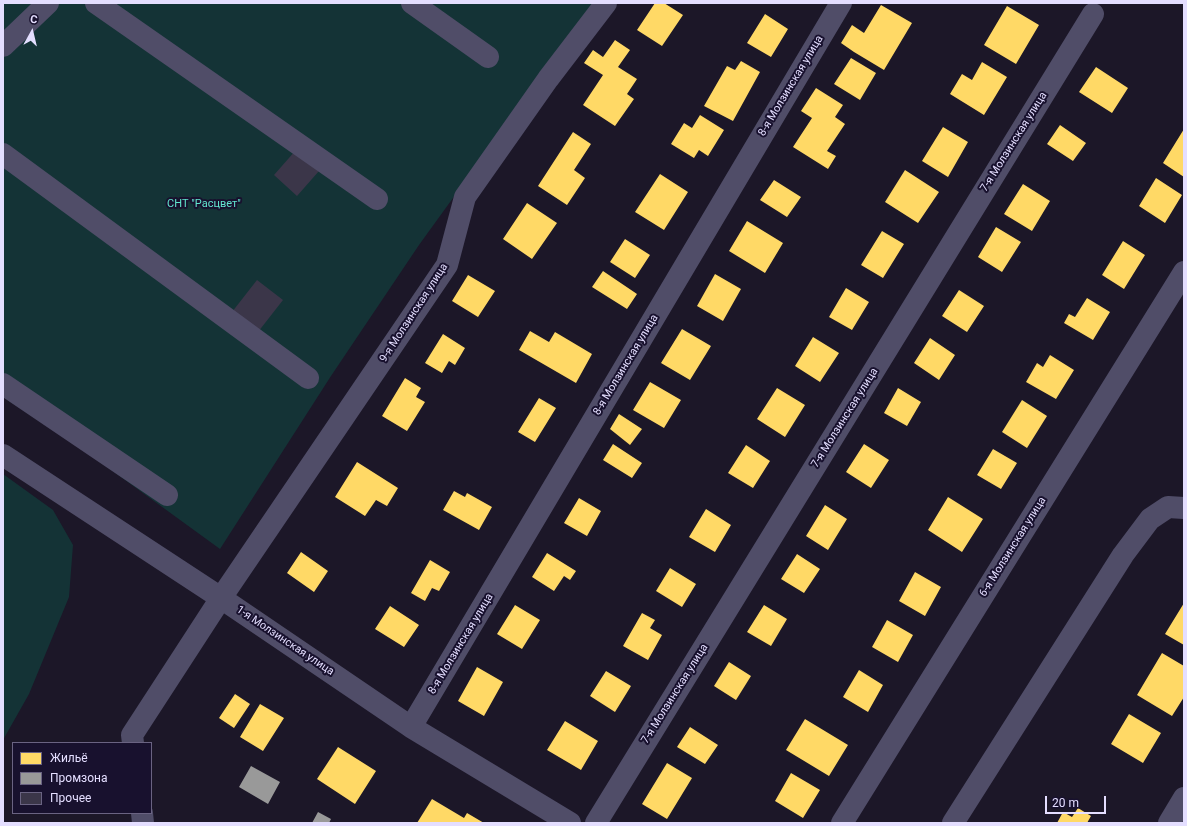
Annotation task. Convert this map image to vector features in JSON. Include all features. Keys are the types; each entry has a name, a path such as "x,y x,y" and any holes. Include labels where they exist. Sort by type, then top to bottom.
{"street":[{"path":"3,46 48,3"},
{"path":"96,3 377,199"},
{"path":"412,3 488,57"},
{"name":"9-я Молзинская улица","path":"133,739 221,598 447,265 465,197 548,79 606,3"},
{"name":"8-я Молзинская улица","path":"411,727 841,3"},
{"name":"7-я Молзинская улица","path":"596,823 1093,14"},
{"path":"3,154 308,378"},
{"name":"6-я Молзинская улица","path":"842,823 1184,272"},
{"path":"3,384 167,495"},
{"name":"1-я Молзинская улица","path":"3,455 221,598 411,727 570,823"},
{"path":"953,823 1123,555 1150,519 1168,507 1184,508"},
{"path":"1168,823 1184,798"}],"green space":[{"name":"СНТ \"Расцвет\"","path":"3,3 594,3 419,245 331,376 220,549 92,456 3,397"},
{"path":"3,474 53,510 73,545 69,597 29,694 3,740"}],"building: Жильё":[{"path":"655,3 664,3 683,15 662,46 637,30"},
{"path":"881,5 912,23 884,70 841,43 852,25 864,33"},
{"path":"1007,6 1039,25 1016,64 984,45"},
{"path":"765,14 788,29 771,57 747,43"},
{"path":"615,40 630,50 618,67 637,79 627,94 634,99 615,126 583,105 603,75 584,63 593,50 603,57"},
{"path":"851,58 876,73 860,100 834,84"},
{"path":"741,61 760,72 733,121 704,106 727,66 735,70"},
{"path":"982,62 1007,77 984,115 950,94 962,74 972,80"},
{"path":"1096,67 1128,88 1112,113 1079,92"},
{"path":"816,88 843,105 835,117 845,124 827,151 836,156 828,169 793,147 812,118 801,111"},
{"path":"700,115 724,130 708,156 699,150 694,158 671,144 684,123 692,128"},
{"path":"1060,125 1086,143 1073,161 1047,144"},
{"path":"943,127 968,142 948,177 922,161"},
{"path":"1184,129 1184,177 1163,163"},
{"path":"573,132 591,144 574,170 585,178 567,205 538,186"},
{"path":"905,170 939,192 918,223 885,202"},
{"path":"660,174 688,192 664,230 635,212"},
{"path":"1156,178 1182,195 1165,223 1139,206"},
{"path":"774,180 801,197 787,217 760,200"},
{"path":"1023,184 1050,201 1032,231 1004,214"},
{"path":"527,203 557,223 532,259 503,239"},
{"path":"747,221 783,243 765,273 729,251"},
{"path":"996,227 1021,242 1002,272 978,257"},
{"path":"882,231 904,244 883,278 861,265"},
{"path":"625,239 650,255 635,278 610,262"},
{"path":"1123,241 1145,255 1124,289 1102,275"},
{"path":"603,271 637,294 627,309 592,287"},
{"path":"715,274 741,289 723,321 697,306"},
{"path":"468,275 495,291 478,317 452,301"},
{"path":"846,288 869,302 852,330 829,317"},
{"path":"959,290 984,306 967,332 942,316"},
{"path":"1087,298 1110,312 1093,340 1064,323 1069,314 1075,317"},
{"path":"682,329 711,346 690,380 661,363"},
{"path":"530,331 549,342 555,332 592,354 576,383 519,350"},
{"path":"443,334 465,348 455,365 449,361 442,373 425,363"},
{"path":"813,337 839,353 820,382 795,366"},
{"path":"930,338 955,355 939,380 914,363"},
{"path":"1050,355 1074,370 1056,399 1026,382 1037,363 1043,367"},
{"path":"405,378 421,388 416,397 425,402 407,431 382,416"},
{"path":"650,382 681,400 664,428 633,410"},
{"path":"777,388 805,405 785,437 757,419"},
{"path":"898,388 921,402 907,426 884,413"},
{"path":"539,398 556,408 535,442 518,432"},
{"path":"1022,400 1047,416 1027,448 1002,432"},
{"path":"619,414 642,429 630,445 610,429"},
{"path":"613,444 642,463 632,478 603,460"},
{"path":"864,444 889,460 871,488 846,472"},
{"path":"746,445 770,461 753,488 728,473"},
{"path":"993,449 1017,463 1001,489 977,475"},
{"path":"357,462 398,488 387,506 376,500 365,516 335,497"},
{"path":"454,491 465,497 467,493 492,507 479,530 443,510"},
{"path":"948,497 983,519 962,552 928,530"},
{"path":"579,498 601,511 587,536 564,523"},
{"path":"825,505 847,519 828,550 806,536"},
{"path":"706,509 731,525 715,552 689,537"},
{"path":"301,552 328,571 314,592 287,573"},
{"path":"547,553 576,571 570,580 564,576 554,591 532,577"},
{"path":"797,554 820,569 804,593 781,579"},
{"path":"430,560 450,572 439,591 432,588 425,601 411,593"},
{"path":"670,568 696,584 682,607 656,591"},
{"path":"915,572 941,587 925,616 899,601"},
{"path":"1184,603 1184,645 1165,634"},
{"path":"515,605 540,620 522,649 497,634"},
{"path":"764,605 787,619 771,646 747,632"},
{"path":"390,606 419,625 404,647 375,629"},
{"path":"642,613 655,620 650,628 662,635 648,660 623,646"},
{"path":"887,620 913,635 898,662 872,647"},
{"path":"1162,653 1184,666 1184,697 1172,716 1137,695"},
{"path":"729,662 751,676 736,700 714,686"},
{"path":"477,667 503,682 484,716 458,701"},
{"path":"859,670 883,685 868,712 843,697"},
{"path":"606,671 631,686 615,712 590,696"},
{"path":"235,694 250,704 234,728 219,718"},
{"path":"260,704 284,718 263,751 240,737"},
{"path":"1129,714 1161,733 1143,763 1111,744"},
{"path":"805,719 848,745 829,776 786,750"},
{"path":"565,721 598,741 581,770 547,750"},
{"path":"690,727 718,745 705,764 677,747"},
{"path":"338,747 376,771 355,804 317,779"},
{"path":"667,763 692,778 667,819 642,804"},
{"path":"791,773 820,790 803,818 775,801"},
{"path":"432,799 464,818 467,813 484,823 417,823"},
{"path":"1078,808 1091,816 1087,823 1057,823 1063,812 1072,817"}],"building: Промзона":[{"path":"251,766 280,782 268,804 239,787"},
{"path":"318,812 331,819 329,823 312,823"}],"building: Прочее":[{"path":"296,150 319,171 297,196 274,175"},
{"path":"257,280 283,300 258,332 232,312"}]}
